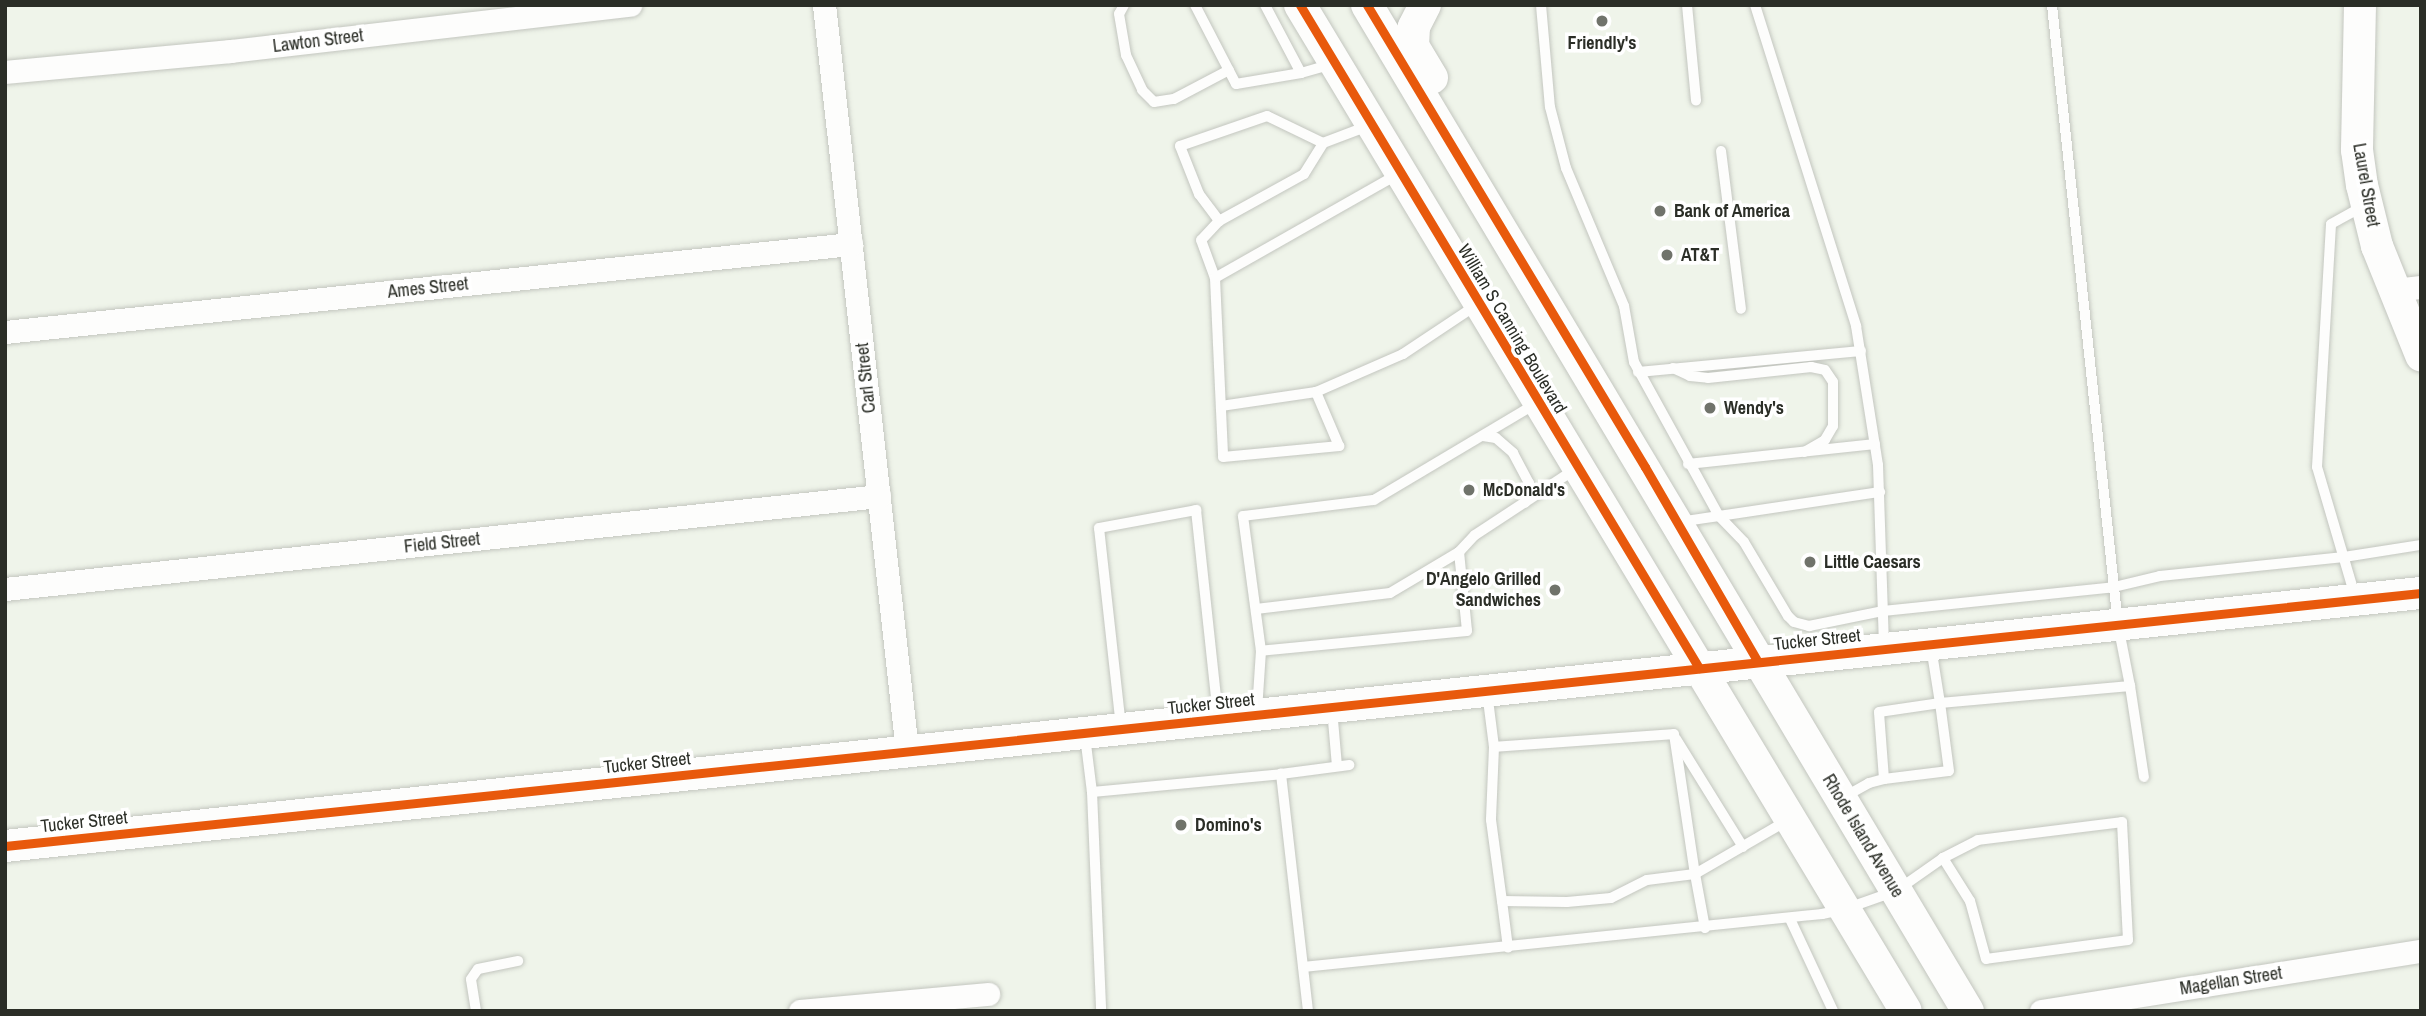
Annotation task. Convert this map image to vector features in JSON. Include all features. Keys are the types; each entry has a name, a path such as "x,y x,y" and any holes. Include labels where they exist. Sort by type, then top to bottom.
{"street":[{"name":"Lawton Street","path":"5,72 230,51 630,5"},
{"name":"Carl Street","path":"824,5 907,751"},
{"name":"William S Canning Boulevard","path":"1300,5 1399,174 1699,668"},
{"path":"1367,5 1758,662"},
{"path":"1425,5 1414,27 1413,46 1443,96 1464,168"},
{"name":"Laurel Street","path":"2360,5 2357,150 2366,205 2377,246 2408,288 2421,355"},
{"name":"Ames Street","path":"5,332 851,244"},
{"name":"Field Street","path":"5,589 878,496"},
{"name":"Tucker Street","path":"5,846 2421,593"},
{"name":"Rhode Island Avenue","path":"1758,662 1968,1011"},
{"path":"1699,668 1906,1011"},
{"name":"Magellan Street","path":"2041,1011 2421,951"},
{"path":"800,1011 988,994"}],"lane":[{"path":"1124,5 1119,14 1126,55 1142,90 1154,102 1174,99 1229,70"},
{"path":"1195,5 1236,84 1301,73 1334,63"},
{"path":"1265,5 1301,73"},
{"path":"1541,5 1548,87 1558,138 1572,184 1624,306 1630,348 1638,373 1719,516 1744,542 1794,622 1817,625 1883,611 2114,587 2160,576 2344,557 2421,545"},
{"path":"1687,5 1696,101"},
{"path":"1755,5 1833,247 1861,351 1880,492 1884,649"},
{"path":"2052,5 2118,625 2144,777"},
{"path":"1219,220 1199,194 1180,146 1267,116 1323,143"},
{"path":"1316,392 1339,446 1223,457 1214,278 1201,240 1219,220 1304,174 1323,143 1371,125"},
{"path":"1721,151 1741,309"},
{"path":"1214,278 1399,174"},
{"path":"2356,600 2317,467 2331,224 2366,205"},
{"path":"1221,406 1316,392 1403,354 1478,304"},
{"path":"1638,373 1861,351"},
{"path":"1673,368 1683,374 1708,378 1811,367 1825,370 1833,382 1833,426 1825,439 1804,452"},
{"path":"1257,715 1261,651 1243,516 1374,500 1538,403"},
{"path":"1483,436 1496,438 1507,446 1526,474 1529,493 1524,505"},
{"path":"1688,464 1875,444"},
{"path":"1256,609 1390,593 1459,552 1475,535 1577,468"},
{"path":"1677,522 1880,492"},
{"path":"1121,729 1099,528 1196,510 1218,719"},
{"path":"1261,651 1467,631 1459,552"},
{"path":"1841,799 1869,783 1884,779 1950,771 1930,645"},
{"path":"1884,779 1880,712 1940,703 2130,686"},
{"path":"1487,690 1494,747 1491,820 1508,948"},
{"path":"1092,792 1343,766 1331,707"},
{"path":"1085,733 1092,792 1101,1011"},
{"path":"1494,747 1674,734"},
{"path":"1674,734 1743,847"},
{"path":"1674,734 1705,928"},
{"path":"1281,774 1308,1011"},
{"path":"1502,901 1567,902 1611,898 1647,880 1695,874 1791,819"},
{"path":"1303,967 1790,919 1845,909 1896,891 1944,858 1978,840 2122,822 2128,940 1986,959 1970,901 1944,858"},
{"path":"1790,919 1831,1010"},
{"path":"476,1011 471,979 478,969 518,961"}],"cycle path":[{"path":"1300,5 1699,668"},
{"path":"1367,5 1645,467 1758,662"},
{"path":"5,846 2421,593"}],"place":[{"name":"Friendly's","path":"1602,21"},
{"name":"Bank of America","path":"1660,211"},
{"name":"AT&T","path":"1667,255"},
{"name":"Wendy's","path":"1710,408"},
{"name":"McDonald's","path":"1469,490"},
{"name":"Little Caesars","path":"1810,562"},
{"name":"D'Angelo Grilled Sandwiches","path":"1555,590"},
{"name":"Domino's","path":"1181,825"}]}
